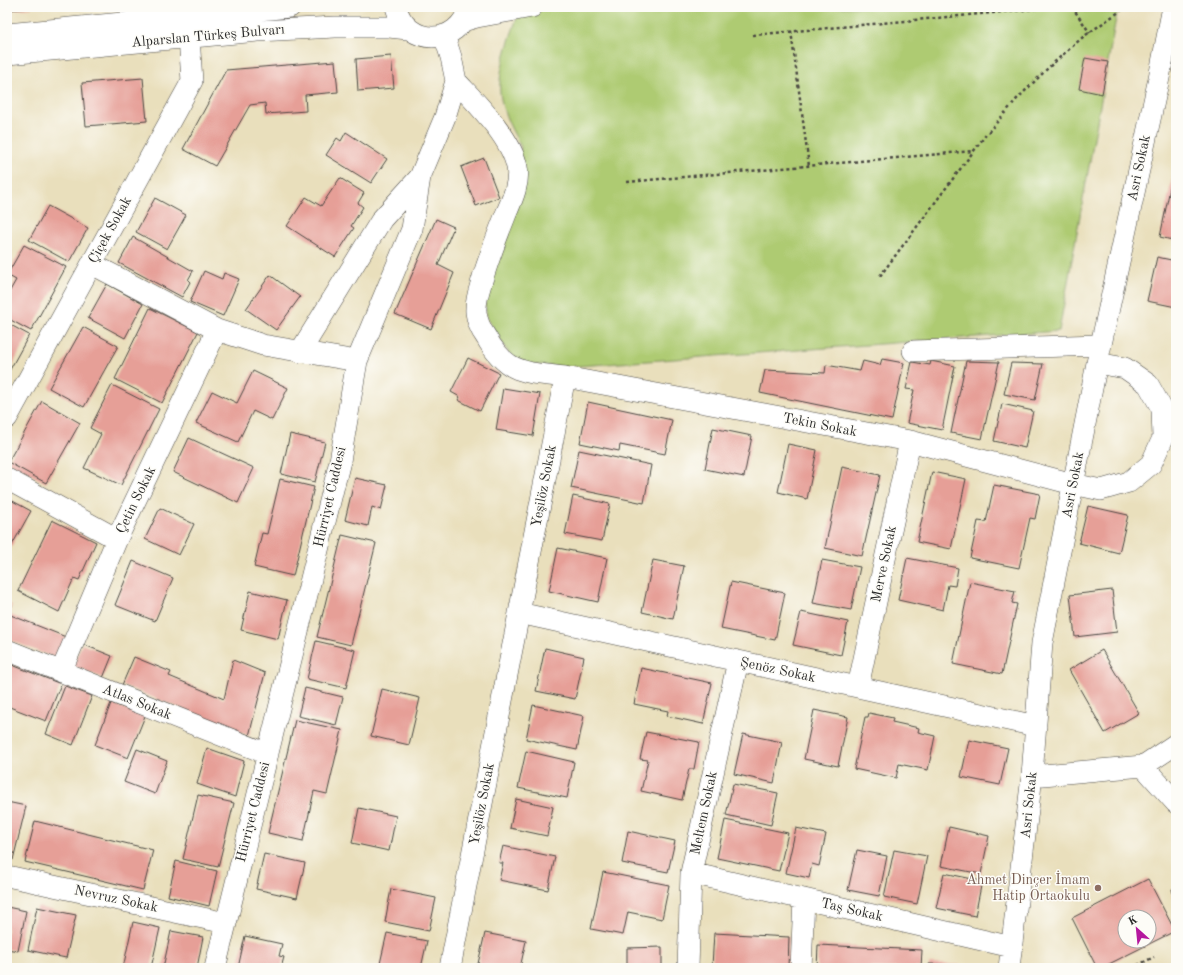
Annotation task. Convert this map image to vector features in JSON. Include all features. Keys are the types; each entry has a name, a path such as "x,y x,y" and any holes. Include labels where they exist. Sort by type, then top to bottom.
{"street":[{"path":"396,7 401,19 408,29"},
{"path":"444,35 455,30 466,14 477,17 532,7"},
{"name":"Asri Sokak","path":"1009,968 1032,776 1042,643 1098,354 1159,78 1173,7"},
{"name":"Alparslan Türkeş Bulvarı","path":"7,34 151,14 277,8"},
{"name":"Alparslan Türkeş Bulvarı","path":"7,54 258,30 314,27 389,26 408,29 426,37 438,37 444,35"},
{"name":"Hürriyet Caddesi","path":"215,968 340,461 357,361 412,229 420,177 445,117 456,81 451,57 444,35"},
{"name":"Çiçek Sokak","path":"7,418 192,81 189,37"},
{"path":"1159,78 1166,71 1176,66"},
{"path":"456,81 494,124 503,137 517,167 517,182 512,200 498,235 478,295 476,312 478,321 483,333 494,351 510,366 525,372 565,377"},
{"path":"300,352 382,219 420,177"},
{"path":"92,264 217,330 263,345 357,361"},
{"name":"Çetin Sokak","path":"61,672 116,539 217,330"},
{"name":"Tekin Sokak","path":"565,377 910,442 1101,490 1129,482 1151,464 1163,438 1162,409 1148,384 1125,368 1098,354 913,351"},
{"name":"Yeşilöz Sokak","path":"450,968 565,377"},
{"name":"Merve Sokak","path":"858,687 910,442"},
{"path":"7,479 116,539"},
{"name":"Şenöz Sokak","path":"519,613 1036,726"},
{"name":"Atlas Sokak","path":"7,650 268,754"},
{"name":"Meltem Sokak","path":"688,968 691,873 738,661"},
{"path":"1032,776 1143,766 1176,744"},
{"path":"1143,766 1176,803"},
{"name":"Taş Sokak","path":"691,873 1012,948"},
{"name":"Nevruz Sokak","path":"7,876 226,923"},
{"path":"801,968 804,900"}],"path":[{"path":"753,35 1056,7"},
{"path":"1072,7 1090,32"},
{"path":"880,276 985,136 1016,100 1049,67 1090,32 1126,7"},
{"path":"791,31 809,166"},
{"path":"627,182 974,151"},
{"path":"1132,968 1154,956"}],"green space":[{"path":"532,7 1118,7 1059,331 565,367 528,364 510,355 487,319 485,304 521,147 504,112 501,99 500,78 505,54 520,9"}],"building":[{"path":"7,7 32,7 32,8 7,10"},
{"path":"391,56 394,88 358,91 356,59"},
{"path":"1085,58 1108,62 1102,94 1079,89"},
{"path":"335,61 338,92 305,95 306,111 266,114 265,103 250,105 215,166 183,149 226,70"},
{"path":"143,78 147,121 86,126 82,83"},
{"path":"346,132 387,159 371,183 326,155 337,138 341,141"},
{"path":"484,158 499,197 476,206 461,167"},
{"path":"1176,164 1176,241 1160,237"},
{"path":"340,178 364,193 358,203 363,207 351,226 354,228 335,257 287,226 306,197 321,206"},
{"path":"155,198 186,215 167,249 136,232"},
{"path":"48,206 88,228 69,262 29,240"},
{"path":"436,219 454,227 438,265 454,273 431,329 395,314"},
{"path":"133,237 193,271 188,280 190,282 182,297 119,263"},
{"path":"24,245 66,267 31,331 7,318 7,296 16,280 7,275"},
{"path":"1157,257 1176,261 1176,307 1147,301"},
{"path":"204,271 222,279 224,273 239,279 223,316 190,302"},
{"path":"270,275 300,297 276,330 246,309"},
{"path":"107,284 143,304 125,338 88,318"},
{"path":"150,308 198,332 162,403 115,379"},
{"path":"7,323 29,335 7,375"},
{"path":"83,327 118,346 84,407 49,388"},
{"path":"468,358 499,373 480,411 458,400 460,397 451,392"},
{"path":"882,359 904,363 892,420 760,393 765,370 825,373 826,365 860,371 863,361 880,365"},
{"path":"931,361 955,366 942,430 907,423 914,390 906,389 912,362 930,365"},
{"path":"966,361 999,362 982,439 951,433"},
{"path":"1011,363 1043,364 1035,400 1004,394"},
{"path":"253,371 288,388 272,420 253,411 238,442 196,423 212,391 237,403"},
{"path":"112,385 159,409 121,485 84,468 101,434 90,428"},
{"path":"503,388 540,394 533,436 496,430"},
{"path":"42,401 80,423 46,483 8,462"},
{"path":"588,402 672,420 665,454 620,445 619,451 580,443"},
{"path":"1002,404 1033,411 1025,448 994,441"},
{"path":"713,428 752,436 744,477 705,469"},
{"path":"290,434 325,442 315,482 281,474"},
{"path":"189,438 254,468 238,503 173,472"},
{"path":"788,444 817,450 807,499 778,492"},
{"path":"579,450 651,465 644,503 571,488"},
{"path":"842,467 880,475 862,556 825,548"},
{"path":"932,472 966,479 951,549 917,542"},
{"path":"355,478 387,485 381,510 372,507 368,526 345,520"},
{"path":"280,479 314,487 293,576 254,567 262,533 267,534"},
{"path":"994,485 1040,494 1035,519 1030,518 1019,568 970,558 978,521 986,522"},
{"path":"573,496 610,504 602,541 565,534"},
{"path":"7,498 31,511 7,554"},
{"path":"1088,506 1128,515 1119,553 1079,543"},
{"path":"160,508 194,524 179,555 145,539"},
{"path":"52,520 96,542 79,580 74,578 59,612 18,591"},
{"path":"342,535 376,543 351,645 317,637"},
{"path":"558,548 607,558 598,602 549,591"},
{"path":"907,558 958,568 955,586 948,585 943,610 898,600"},
{"path":"653,560 684,566 673,619 642,612"},
{"path":"822,560 860,567 851,610 813,603"},
{"path":"133,561 173,578 155,621 115,605"},
{"path":"731,582 785,593 775,640 721,629"},
{"path":"970,582 1015,591 1012,603 1017,604 1002,674 953,664"},
{"path":"1112,590 1117,632 1075,637 1070,595"},
{"path":"250,591 287,600 278,639 241,630"},
{"path":"7,603 12,605 8,614 66,637 57,659 7,639"},
{"path":"801,612 848,622 841,655 793,645"},
{"path":"316,641 355,650 346,688 307,679"},
{"path":"82,644 112,656 103,678 73,666"},
{"path":"545,648 584,657 575,699 536,691"},
{"path":"1102,650 1139,713 1105,733 1069,670"},
{"path":"134,657 171,672 169,676 224,699 233,660 265,673 249,736 122,685"},
{"path":"7,663 61,684 46,721 7,706 9,697 7,696"},
{"path":"641,668 712,683 703,724 667,716 668,711 634,704"},
{"path":"65,686 92,696 73,745 46,734"},
{"path":"305,688 343,697 336,725 298,716"},
{"path":"382,689 420,698 409,745 371,736"},
{"path":"111,703 145,716 128,758 95,745"},
{"path":"533,705 584,716 577,750 526,739"},
{"path":"814,710 848,717 838,766 804,759"},
{"path":"869,713 893,718 892,722 919,728 918,732 935,736 928,770 899,764 896,778 854,769 865,717 868,717"},
{"path":"295,720 342,730 327,794 314,791 303,841 268,833"},
{"path":"646,732 699,742 694,769 689,769 682,800 641,791 648,760 640,759"},
{"path":"743,734 782,742 774,783 734,774"},
{"path":"969,740 1008,748 1000,785 961,777"},
{"path":"207,748 244,761 235,797 197,784"},
{"path":"137,749 167,761 155,794 124,782"},
{"path":"526,751 574,762 567,798 518,788"},
{"path":"733,784 778,793 771,825 726,815"},
{"path":"198,795 234,803 218,867 183,859"},
{"path":"516,799 553,807 547,836 510,828"},
{"path":"7,802 26,806 13,860 7,858"},
{"path":"359,808 396,816 389,851 352,843"},
{"path":"725,820 788,833 779,871 717,858"},
{"path":"35,821 153,850 143,890 25,862"},
{"path":"949,827 989,836 981,874 941,866"},
{"path":"796,828 826,834 819,866 812,864 809,878 786,873"},
{"path":"628,831 675,841 668,872 622,863"},
{"path":"503,846 555,857 548,890 499,880 503,863 499,863"},
{"path":"857,850 887,856 879,896 848,890"},
{"path":"894,850 927,856 917,904 884,897"},
{"path":"264,854 305,863 297,898 256,889"},
{"path":"176,861 217,871 209,906 168,896"},
{"path":"603,872 669,885 662,919 628,912 623,935 591,929"},
{"path":"944,873 982,881 975,916 936,908"},
{"path":"1148,879 1175,931 1157,940 1157,909 1117,909 1117,949 1139,949 1101,968 1097,968 1072,918"},
{"path":"1176,888 1176,905 1175,905 1172,889"},
{"path":"391,889 436,898 429,931 385,922"},
{"path":"7,907 26,911 18,951 7,949"},
{"path":"37,907 76,915 66,958 28,950"},
{"path":"133,922 160,928 151,968 123,968"},
{"path":"171,931 203,937 197,968 163,968"},
{"path":"387,933 427,941 421,968 379,968"},
{"path":"485,933 526,941 520,968 477,968"},
{"path":"714,933 789,937 788,968 712,966"},
{"path":"245,936 282,944 279,956 284,957 281,968 238,968"},
{"path":"818,945 922,950 921,968 817,968"},
{"path":"662,947 662,968 627,968 627,948"},
{"path":"929,964 962,965 962,968 929,968"}],"place":[{"name":"Ahmet Dinçer İmam Hatip Ortaokulu","path":"1098,888"}]}
